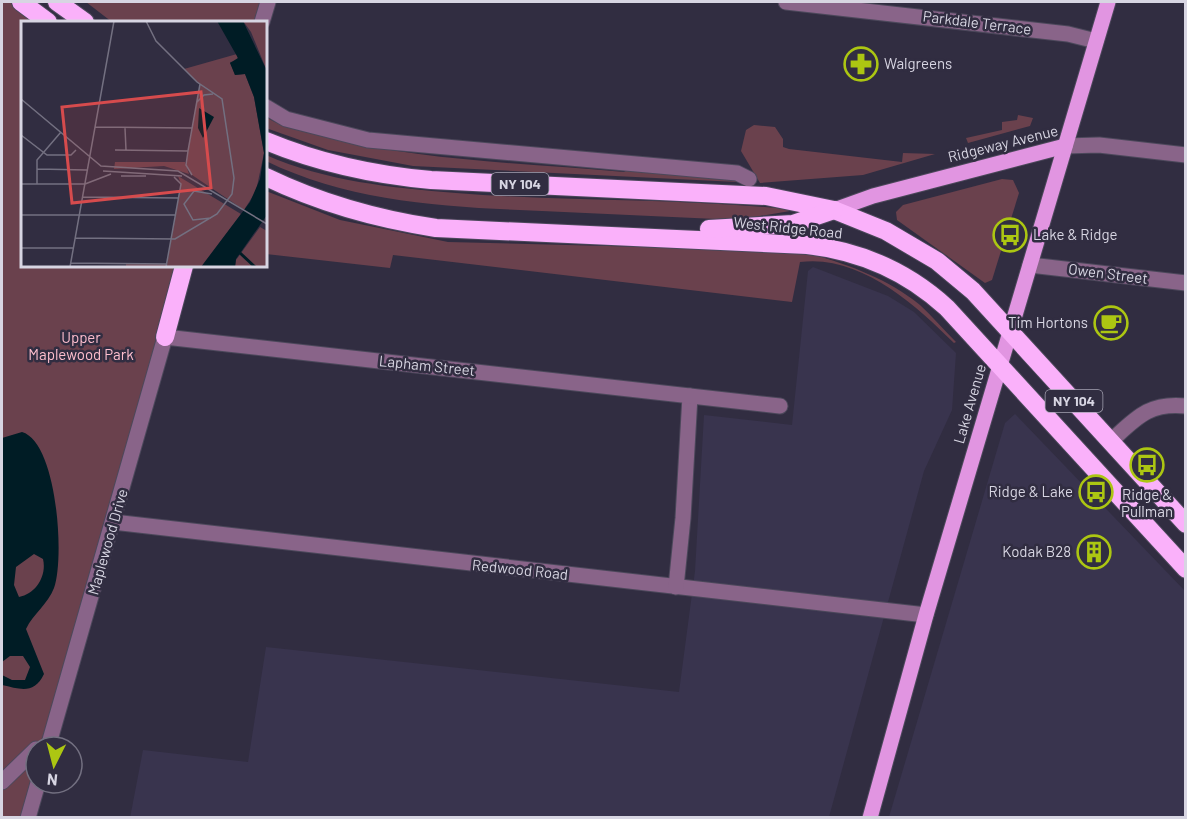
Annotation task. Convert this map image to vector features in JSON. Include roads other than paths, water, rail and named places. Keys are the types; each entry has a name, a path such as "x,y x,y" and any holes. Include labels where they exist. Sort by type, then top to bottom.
{"highway":[{"path":"21,2 45,21"},
{"path":"57,2 84,21"},
{"name":"West Ridge Road","path":"267,141 330,163 406,177 779,198 834,210 886,231 928,255 972,291 1185,524"},
{"name":"West Ridge Road","path":"267,177 337,206 411,224 461,230 807,245 859,255 891,269 930,293 956,316 1185,569"},
{"path":"749,178 762,190 779,198"},
{"path":"612,235 784,225 808,220 834,210"},
{"path":"165,337 184,267"}],"main road":[{"name":"Lake Avenue","path":"870,818 926,615 1108,2"},
{"name":"Ridgeway Avenue","path":"834,210 873,196 1065,146"}],"street":[{"path":"262,21 268,2"},
{"name":"Parkdale Terrace","path":"786,2 1068,34 1096,40"},
{"path":"267,108 279,116 296,122 368,140 737,173 749,178"},
{"name":"Ridgeway Avenue","path":"1065,146 1099,145 1185,155"},
{"name":"Owen Street","path":"1030,265 1185,282"},
{"name":"Lapham Street","path":"165,337 780,406"},
{"name":"Maplewood Drive","path":"52,735 165,337"},
{"path":"676,587 690,396"},
{"path":"1111,441 1138,416 1157,406 1185,406"},
{"name":"Redwood Road","path":"113,522 926,615"},
{"path":"45,735 58,715"},
{"path":"2,782 24,761"},
{"path":"28,818 35,795"}],"water":[{"path":"22,432 34,440 43,456 50,478 58,528 59,552 54,588 26,629 44,674 36,685 26,689 2,685 2,675 12,680 25,680 30,667 23,656 10,656 2,662 2,438","holes":["34,554 43,559 43,572 39,583 30,592 19,597 14,585 16,567"]}],"place":[{"name":"Walgreens","path":"861,64"},
{"name":"Lake & Ridge","path":"1010,235"},
{"name":"Tim Hortons","path":"1111,323"},
{"name":"Ridge & Pullman","path":"1147,465"},
{"name":"Ridge & Lake","path":"1096,492"},
{"name":"Kodak B28","path":"1094,552"}],"park label":[{"name":"Upper Maplewood Park","path":"81,346"}]}
